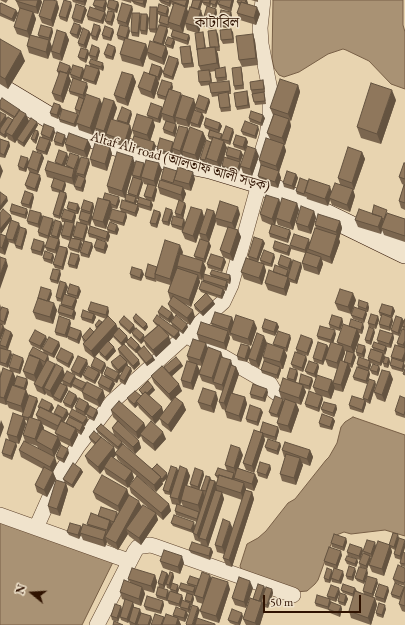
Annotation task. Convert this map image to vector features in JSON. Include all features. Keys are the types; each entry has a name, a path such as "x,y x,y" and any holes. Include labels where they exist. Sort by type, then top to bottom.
{"main road":[{"name":"Altaf Ali road (আলতাফ আলী সড়ক)","path":"0,88 50,118 91,138 146,155 210,168 278,191 405,253"}],"street":[{"path":"36,528 61,472 78,446 112,402 223,302 227,295 256,183 267,136 270,115 270,90 261,44 260,28 263,0"},
{"path":"186,335 270,384 274,391 278,394"},
{"path":"0,515 129,561"},
{"path":"97,625 129,561 138,548 150,545 293,595"}],"shaded area":[{"path":"273,0 403,0 403,25 405,32 405,89 391,84 369,61 343,49 328,54 299,72 284,77 279,75 274,68 272,59"},
{"path":"353,417 405,435 405,536 385,530 351,534 344,532 334,536 318,580 307,591 296,592 242,571 240,566 247,544 258,538 266,531 288,503 295,499 329,457 337,443 341,427 345,422"},
{"path":"0,519 115,558 82,625 0,625"}],"building":[{"path":"16,0 38,0 36,7"},
{"path":"44,0 57,1 51,20 39,16"},
{"path":"64,0 71,2 66,18 59,16"},
{"path":"95,0 106,0 103,8 93,5"},
{"path":"109,0 118,2 115,10 107,7"},
{"path":"132,0 144,0 143,4"},
{"path":"160,0 170,0 169,3"},
{"path":"171,0 187,0 185,6"},
{"path":"193,0 201,0 198,9 191,7"},
{"path":"203,0 210,0 209,3 202,2"},
{"path":"211,0 217,0 215,5 210,3"},
{"path":"220,0 232,0 230,8 218,4"},
{"path":"238,0 246,0 245,3 241,3 237,2"},
{"path":"241,2 257,7 254,18 237,13"},
{"path":"1,3 16,10 12,19 0,13"},
{"path":"122,3 132,6 126,23 117,20"},
{"path":"174,3 186,7 180,26 168,22"},
{"path":"76,4 85,7 81,21 72,18"},
{"path":"159,4 168,7 166,14 157,11"},
{"path":"207,6 216,9 211,26 202,23"},
{"path":"90,7 105,12 101,21 87,16"},
{"path":"150,7 157,7 156,29 149,29"},
{"path":"190,7 201,10 196,26 185,23"},
{"path":"20,8 33,12 27,31 14,27"},
{"path":"221,10 231,12 227,25 218,22"},
{"path":"108,11 114,12 111,22 105,21"},
{"path":"132,13 140,13 138,33 131,32"},
{"path":"141,14 147,14 146,31 140,30"},
{"path":"161,15 169,17 168,25 159,22"},
{"path":"74,23 80,25 77,35 70,33"},
{"path":"94,24 100,26 96,37 91,35"},
{"path":"41,25 52,28 49,38 38,35"},
{"path":"120,25 129,27 126,38 117,35"},
{"path":"159,25 167,27 162,44 153,41"},
{"path":"105,26 113,29 110,38 102,35"},
{"path":"83,28 89,31 84,45 78,43"},
{"path":"231,29 233,39 221,40 220,30"},
{"path":"57,30 66,33 60,54 51,51"},
{"path":"173,30 189,35 187,41 171,36"},
{"path":"216,30 219,47 210,47 208,31"},
{"path":"203,32 205,48 197,50 195,33"},
{"path":"253,34 256,58 239,60 236,36"},
{"path":"30,35 49,40 46,52 27,46"},
{"path":"168,37 174,39 171,46 165,44"},
{"path":"125,38 146,44 140,60 120,54"},
{"path":"0,39 21,51 5,79 0,76"},
{"path":"150,41 166,46 162,58 147,52"},
{"path":"108,44 115,47 112,57 104,54"},
{"path":"92,45 99,48 96,57 89,55"},
{"path":"190,46 192,63 182,64 180,47"},
{"path":"215,47 217,63 199,66 197,49"},
{"path":"81,48 88,50 85,59 78,57"},
{"path":"169,56 178,59 172,77 163,73"},
{"path":"91,59 103,63 101,67 89,63"},
{"path":"60,62 70,66 67,73 57,71"},
{"path":"152,64 161,67 158,77 149,74"},
{"path":"73,65 83,68 80,78 70,74"},
{"path":"86,65 99,69 94,82 82,78"},
{"path":"225,67 226,77 216,78 215,69"},
{"path":"241,67 243,85 234,86 232,68"},
{"path":"209,70 211,81 199,82 198,71"},
{"path":"60,71 68,74 61,96 52,93"},
{"path":"122,72 133,75 125,99 114,95"},
{"path":"144,72 156,76 151,92 138,87"},
{"path":"73,78 87,83 83,95 69,91"},
{"path":"280,79 298,85 288,114 270,108"},
{"path":"162,80 172,83 166,97 157,94"},
{"path":"263,80 264,89 251,90 250,82"},
{"path":"229,81 230,91 211,93 209,83"},
{"path":"371,83 392,90 377,134 357,127"},
{"path":"169,89 181,93 173,117 161,113"},
{"path":"247,91 248,105 236,107 234,93"},
{"path":"228,92 230,107 220,108 218,94"},
{"path":"264,92 265,101 254,102 252,94"},
{"path":"86,94 100,99 90,128 76,123"},
{"path":"182,95 194,99 186,120 175,117"},
{"path":"199,95 209,99 205,111 195,107"},
{"path":"79,97 84,99 80,111 75,109"},
{"path":"2,98 20,110 15,117 0,108 0,101"},
{"path":"104,98 114,101 104,131 95,128"},
{"path":"54,103 60,105 57,115 50,113"},
{"path":"151,103 162,107 158,119 147,115"},
{"path":"122,107 131,111 127,123 117,120"},
{"path":"62,109 78,114 74,124 59,119"},
{"path":"19,110 26,114 12,136 5,132"},
{"path":"194,110 202,113 198,125 190,122"},
{"path":"251,111 263,115 261,123 249,118"},
{"path":"0,112 6,115 0,124"},
{"path":"137,114 153,119 147,135 132,130"},
{"path":"274,114 289,119 282,138 267,133"},
{"path":"8,117 13,120 4,135 0,132 0,129"},
{"path":"31,118 37,122 23,143 17,139"},
{"path":"206,118 220,123 218,130 204,125"},
{"path":"111,119 130,125 125,141 106,134"},
{"path":"166,121 176,124 173,133 163,129"},
{"path":"245,121 258,126 255,136 241,131"},
{"path":"44,124 54,128 50,138 41,134"},
{"path":"179,126 188,128 180,151 172,148"},
{"path":"226,126 233,129 229,141 221,139"},
{"path":"190,127 203,132 195,155 182,151"},
{"path":"35,130 38,131 35,140 31,139"},
{"path":"210,130 222,134 220,139 208,136"},
{"path":"57,132 65,135 62,144 54,141"},
{"path":"69,133 88,140 84,151 65,144"},
{"path":"236,135 246,138 243,147 233,144"},
{"path":"134,136 154,142 152,151 131,144"},
{"path":"40,137 50,140 45,152 36,149"},
{"path":"213,137 224,141 217,162 206,158"},
{"path":"160,138 173,142 170,153 157,149"},
{"path":"266,138 284,144 276,166 259,160"},
{"path":"0,139 9,142 4,155 0,153"},
{"path":"206,140 211,142 205,160 200,159"},
{"path":"95,143 110,147 105,164 90,159"},
{"path":"247,146 256,149 250,169 240,166"},
{"path":"228,147 241,151 239,159 226,155"},
{"path":"348,147 362,152 352,183 338,178"},
{"path":"59,150 67,153 62,165 55,162"},
{"path":"33,151 42,154 37,171 27,167"},
{"path":"117,152 133,157 122,191 107,186"},
{"path":"70,153 79,156 74,169 66,165"},
{"path":"21,156 28,158 24,169 18,166"},
{"path":"81,157 89,159 84,175 76,173"},
{"path":"224,157 240,162 237,171 222,166"},
{"path":"146,160 159,163 154,181 141,177"},
{"path":"48,161 74,169 72,178 45,170"},
{"path":"136,161 144,163 140,177 132,175"},
{"path":"405,163 405,179 399,177"},
{"path":"261,165 279,171 275,182 258,176"},
{"path":"164,167 177,171 173,183 161,179"},
{"path":"178,167 193,172 189,184 174,180"},
{"path":"287,171 296,174 292,186 283,183"},
{"path":"30,172 40,175 35,189 25,185"},
{"path":"78,175 85,178 81,188 74,186"},
{"path":"133,177 142,180 137,196 128,193"},
{"path":"54,178 65,182 62,191 51,187"},
{"path":"300,178 308,181 304,194 296,191"},
{"path":"309,179 330,186 325,199 305,192"},
{"path":"160,180 183,187 181,195 158,187"},
{"path":"335,183 353,189 347,205 329,198"},
{"path":"148,184 156,186 152,198 144,196"},
{"path":"405,185 405,203 399,201"},
{"path":"25,191 33,194 29,205 21,203"},
{"path":"60,191 66,193 59,216 53,214"},
{"path":"0,192 7,197 0,206"},
{"path":"105,193 119,197 116,206 111,204 110,201 103,199"},
{"path":"126,194 136,197 134,203 125,200"},
{"path":"266,195 279,199 272,219 260,214"},
{"path":"139,197 151,201 150,207 137,203"},
{"path":"98,198 110,201 103,222 92,219"},
{"path":"282,198 297,203 290,223 276,218"},
{"path":"84,200 93,203 90,212 81,209"},
{"path":"122,200 138,205 135,213 120,208"},
{"path":"179,200 185,203 181,215 175,213"},
{"path":"220,201 238,207 232,223 215,218"},
{"path":"69,202 78,204 76,211 67,208"},
{"path":"12,204 27,209 25,215 10,211"},
{"path":"374,205 387,210 384,219 372,214"},
{"path":"301,206 314,211 308,227 296,223"},
{"path":"191,207 202,210 193,236 182,232"},
{"path":"166,208 172,210 168,222 162,221"},
{"path":"3,209 11,216 0,229 0,213"},
{"path":"64,209 75,213 72,221 61,218"},
{"path":"112,209 126,213 123,223 109,219"},
{"path":"207,209 214,211 206,235 199,233"},
{"path":"359,209 382,217 378,227 355,220"},
{"path":"30,210 41,213 38,224 27,221"},
{"path":"154,210 160,212 156,224 150,223"},
{"path":"81,211 91,214 88,222 79,219"},
{"path":"387,213 405,219 405,236 381,228"},
{"path":"318,214 340,221 336,232 315,225"},
{"path":"43,216 53,219 48,236 38,232"},
{"path":"173,216 184,219 182,227 171,224"},
{"path":"11,220 19,223 13,240 7,239 6,236"},
{"path":"55,220 61,222 57,237 51,235"},
{"path":"65,221 74,223 70,237 61,235"},
{"path":"77,222 87,225 83,239 73,236"},
{"path":"110,222 117,225 115,232 107,229"},
{"path":"272,224 290,230 287,239 269,233"},
{"path":"90,226 108,232 106,239 88,233"},
{"path":"20,227 26,229 21,247 15,245"},
{"path":"228,227 238,230 230,254 220,250"},
{"path":"315,228 337,235 330,257 308,249"},
{"path":"0,234 6,236 2,248 0,247"},
{"path":"294,234 309,239 305,250 290,245"},
{"path":"49,236 59,239 55,250 45,247"},
{"path":"254,237 263,240 257,259 248,256"},
{"path":"71,238 81,240 78,250 68,247"},
{"path":"34,239 44,242 41,252 31,249"},
{"path":"97,239 106,242 104,250 94,247"},
{"path":"200,239 209,242 204,259 194,256"},
{"path":"165,240 180,245 170,279 155,274"},
{"path":"84,241 92,243 88,255 80,252"},
{"path":"275,241 290,246 287,253 273,248"},
{"path":"59,246 67,248 62,267 53,264"},
{"path":"264,250 274,254 271,264 260,260"},
{"path":"45,251 53,254 51,260 43,258"},
{"path":"306,252 321,257 317,268 302,263"},
{"path":"71,253 79,255 75,266 68,264"},
{"path":"180,254 203,261 200,273 177,266"},
{"path":"211,254 224,258 221,269 207,264"},
{"path":"281,255 291,259 288,268 278,264"},
{"path":"0,257 6,259 0,275"},
{"path":"246,258 264,264 259,278 241,272"},
{"path":"293,260 301,263 295,281 288,278"},
{"path":"148,264 157,267 155,279 145,276"},
{"path":"275,265 288,270 286,276 273,272"},
{"path":"132,267 142,270 140,278 130,274"},
{"path":"177,268 198,275 189,300 168,292"},
{"path":"53,269 60,270 57,281 50,279"},
{"path":"212,270 230,275 229,280 210,274"},
{"path":"269,270 288,277 284,289 265,283"},
{"path":"204,274 227,281 225,287 203,280"},
{"path":"60,281 66,283 61,299 56,297"},
{"path":"202,281 223,289 221,296 199,289"},
{"path":"70,284 79,287 77,296 67,293"},
{"path":"41,287 51,290 47,301 38,298"},
{"path":"340,289 353,293 348,307 335,303"},
{"path":"206,293 213,301 201,312 194,305"},
{"path":"64,294 76,298 72,307 61,304"},
{"path":"173,296 193,310 187,318 168,304"},
{"path":"38,298 54,303 50,317 33,312"},
{"path":"359,300 368,303 366,309 358,306"},
{"path":"91,302 108,307 106,315 88,310"},
{"path":"382,304 393,307 391,316 379,312"},
{"path":"60,305 74,310 72,316 58,312"},
{"path":"162,306 172,313 168,319 158,312"},
{"path":"2,307 8,309 4,322 0,320 0,311"},
{"path":"354,307 366,311 363,319 351,315"},
{"path":"83,310 94,314 92,320 81,317"},
{"path":"215,312 232,317 228,329 211,323"},
{"path":"136,314 147,324 143,328 133,318"},
{"path":"371,314 378,316 375,325 368,323"},
{"path":"382,314 392,318 389,327 379,324"},
{"path":"157,315 179,331 174,337 153,321"},
{"path":"176,315 187,324 182,331 171,322"},
{"path":"236,315 254,321 248,339 230,333"},
{"path":"332,315 342,318 339,328 329,324"},
{"path":"59,316 70,320 65,335 55,332"},
{"path":"108,316 116,324 91,351 83,344"},
{"path":"124,316 134,325 129,331 119,322"},
{"path":"396,316 402,318 398,333 391,330"},
{"path":"265,319 277,323 274,332 262,328"},
{"path":"351,319 363,323 361,330 349,326"},
{"path":"405,319 405,327 402,326"},
{"path":"99,320 102,322 97,327 95,325"},
{"path":"201,322 228,331 224,343 197,334"},
{"path":"0,324 3,325 0,335"},
{"path":"343,324 357,329 351,347 337,342"},
{"path":"159,325 169,336 153,350 143,339"},
{"path":"320,326 335,330 331,340 317,336"},
{"path":"70,327 81,331 77,340 67,336"},
{"path":"369,327 374,329 370,341 365,340"},
{"path":"90,328 94,332 86,341 82,337"},
{"path":"119,328 127,336 121,343 113,335"},
{"path":"136,328 144,335 140,340 132,333"},
{"path":"5,329 11,332 6,347 0,345"},
{"path":"402,329 405,330 405,341 403,345 397,343"},
{"path":"35,330 46,336 40,346 29,341"},
{"path":"380,330 393,334 389,344 377,340"},
{"path":"278,331 290,335 286,348 273,344"},
{"path":"257,333 264,336 256,361 248,358"},
{"path":"301,335 312,339 307,353 296,349"},
{"path":"49,337 59,342 52,354 42,349"},
{"path":"131,337 139,345 135,350 126,342"},
{"path":"193,339 206,343 200,360 187,356"},
{"path":"108,341 114,347 105,357 99,351"},
{"path":"318,342 327,345 322,361 313,358"},
{"path":"331,342 343,346 337,363 325,359"},
{"path":"374,342 386,346 384,351 372,347"},
{"path":"267,343 284,349 280,362 263,357"},
{"path":"124,344 139,360 133,366 118,349"},
{"path":"241,344 249,346 245,359 237,356"},
{"path":"358,344 365,346 362,354 356,352"},
{"path":"395,345 405,348 402,360 391,357"},
{"path":"144,346 153,357 146,363 137,352"},
{"path":"33,347 48,355 45,362 29,354"},
{"path":"208,347 221,352 212,378 199,374"},
{"path":"0,348 11,351 6,364 0,362"},
{"path":"61,348 73,354 68,364 56,358"},
{"path":"371,349 383,353 380,363 368,358"},
{"path":"347,351 354,353 351,364 344,362"},
{"path":"295,352 306,356 302,368 291,364"},
{"path":"13,354 23,358 19,370 9,367"},
{"path":"29,355 40,359 34,375 23,371"},
{"path":"120,355 127,362 118,370 111,362"},
{"path":"78,356 87,360 79,374 71,370"},
{"path":"95,357 105,363 101,371 91,366"},
{"path":"176,357 181,363 169,373 164,367"},
{"path":"221,357 231,360 222,385 213,382"},
{"path":"359,357 370,361 368,368 357,364"},
{"path":"385,357 389,358 387,364 383,363"},
{"path":"392,358 404,362 402,369 390,365"},
{"path":"47,360 55,364 42,388 34,384"},
{"path":"340,360 348,363 341,385 333,383"},
{"path":"187,361 197,364 191,383 181,380"},
{"path":"264,361 280,367 277,375 261,370"},
{"path":"309,361 318,364 314,374 305,371"},
{"path":"56,364 63,368 50,391 44,388"},
{"path":"373,364 379,366 377,372 370,370"},
{"path":"126,365 131,368 124,381 119,378"},
{"path":"231,365 236,367 224,403 219,402"},
{"path":"88,366 99,372 94,381 83,375"},
{"path":"162,366 179,384 169,394 151,376"},
{"path":"107,367 119,373 115,380 104,374"},
{"path":"357,367 369,371 366,381 353,377"},
{"path":"3,368 13,372 4,398 0,397 0,378"},
{"path":"290,368 297,370 294,380 287,378"},
{"path":"382,370 390,372 382,395 374,392"},
{"path":"67,371 75,375 70,384 62,380"},
{"path":"301,374 312,378 309,386 299,383"},
{"path":"102,375 113,381 109,389 98,383"},
{"path":"317,375 332,380 328,392 313,387"},
{"path":"17,376 27,379 24,388 14,385"},
{"path":"75,378 86,383 82,389 72,384"},
{"path":"283,378 303,385 299,398 279,391"},
{"path":"369,379 375,381 368,400 363,398"},
{"path":"148,381 153,387 147,393 145,392 143,394 139,390"},
{"path":"87,382 103,390 97,400 82,392"},
{"path":"60,383 67,386 60,400 53,396"},
{"path":"253,384 267,389 263,398 250,394"},
{"path":"12,385 26,390 21,406 6,401"},
{"path":"203,388 216,392 211,406 198,402"},
{"path":"69,391 76,395 71,406 63,402"},
{"path":"135,391 141,396 134,404 127,398"},
{"path":"309,391 322,396 318,408 305,404"},
{"path":"145,392 162,407 152,417 136,401"},
{"path":"231,393 245,397 239,416 225,411"},
{"path":"29,395 37,398 29,418 22,416"},
{"path":"275,396 283,399 277,415 269,412"},
{"path":"352,396 365,400 362,410 349,405"},
{"path":"400,396 405,398 404,415 395,411"},
{"path":"175,397 183,403 168,425 159,418"},
{"path":"79,398 88,403 84,412 75,407"},
{"path":"42,399 52,404 49,411 38,407"},
{"path":"285,399 296,403 288,426 277,423"},
{"path":"119,401 144,423 136,432 111,410"},
{"path":"324,402 336,405 333,413 321,409"},
{"path":"58,405 67,410 63,418 54,413"},
{"path":"250,405 261,409 257,422 246,419"},
{"path":"90,406 97,410 93,418 86,414"},
{"path":"40,407 62,418 58,426 36,415"},
{"path":"72,409 87,417 83,423 69,415"},
{"path":"13,413 24,417 17,437 7,434"},
{"path":"322,414 333,418 330,427 319,423"},
{"path":"29,417 41,421 35,439 23,435"},
{"path":"69,417 83,424 80,431 66,423"},
{"path":"61,421 76,428 70,440 55,433"},
{"path":"118,421 139,441 133,447 112,428"},
{"path":"151,421 163,432 153,444 140,434"},
{"path":"263,422 278,427 275,437 260,432"},
{"path":"101,424 122,442 118,447 96,429"},
{"path":"42,429 58,437 52,450 36,441"},
{"path":"254,430 263,433 252,466 243,463"},
{"path":"94,431 101,437 96,443 89,437"},
{"path":"101,437 114,447 98,467 85,456"},
{"path":"6,439 16,443 11,456 2,453"},
{"path":"268,439 280,443 277,451 265,447"},
{"path":"24,441 55,457 50,467 19,450"},
{"path":"285,442 310,450 307,459 282,450"},
{"path":"123,444 161,477 154,485 115,453"},
{"path":"61,445 68,449 63,459 56,456"},
{"path":"231,445 240,448 234,468 225,465"},
{"path":"286,454 300,458 294,478 280,474"},
{"path":"111,456 132,471 125,481 104,467"},
{"path":"260,462 270,465 266,475 257,472"},
{"path":"73,463 81,469 72,485 63,479"},
{"path":"157,464 167,473 162,479 152,469"},
{"path":"171,466 177,468 169,492 163,490"},
{"path":"180,466 187,469 178,499 170,497"},
{"path":"44,467 53,472 44,490 35,485"},
{"path":"195,468 203,471 198,487 190,484"},
{"path":"218,468 234,473 232,479 215,475"},
{"path":"237,468 255,474 252,484 234,478"},
{"path":"102,475 127,489 118,506 93,492"},
{"path":"219,475 244,483 241,493 216,485"},
{"path":"137,476 169,504 161,513 129,486"},
{"path":"206,476 210,477 206,491 201,490"},
{"path":"56,480 66,483 57,509 48,506"},
{"path":"210,480 215,481 197,535 193,533"},
{"path":"185,485 203,491 198,505 181,500"},
{"path":"215,490 222,492 206,540 199,538"},
{"path":"245,490 252,492 229,560 223,558"},
{"path":"129,495 139,501 116,543 105,537"},
{"path":"177,504 199,512 197,519 175,511"},
{"path":"143,505 156,513 139,538 126,529"},
{"path":"101,507 117,512 114,522 98,516"},
{"path":"91,513 110,520 107,530 87,524"},
{"path":"174,515 194,522 191,530 171,523"},
{"path":"223,519 230,522 222,547 215,545"},
{"path":"70,523 81,526 78,535 67,532"},
{"path":"83,524 106,531 103,540 80,533"},
{"path":"393,533 398,534 394,547 389,545"},
{"path":"334,534 346,538 343,547 331,543"},
{"path":"399,538 405,540 400,556 394,554"},
{"path":"367,540 375,542 371,554 363,551"},
{"path":"378,541 390,545 382,569 369,565"},
{"path":"192,542 211,548 209,556 189,550"},
{"path":"350,544 362,548 359,556 347,552"},
{"path":"329,547 341,551 336,565 324,561"},
{"path":"164,550 182,556 178,567 160,561"},
{"path":"403,552 405,553 405,564 400,563"},
{"path":"363,553 370,556 366,566 359,563"},
{"path":"347,556 357,559 355,564 345,560"},
{"path":"398,565 405,568 404,583 393,579"},
{"path":"349,566 355,568 352,577 346,576"},
{"path":"359,567 367,569 363,581 355,578"},
{"path":"132,568 155,575 151,586 128,579"},
{"path":"327,568 332,570 329,580 324,578"},
{"path":"334,568 343,571 339,581 331,578"},
{"path":"162,571 167,573 163,585 158,583"},
{"path":"170,572 173,573 169,585 166,584"},
{"path":"202,572 210,575 203,598 194,595"},
{"path":"190,576 199,579 197,586 187,583"},
{"path":"367,576 377,579 372,594 363,591"},
{"path":"212,577 228,582 216,616 200,611"},
{"path":"239,577 250,581 244,602 232,598"},
{"path":"124,580 142,587 139,599 120,592"},
{"path":"172,583 178,585 176,591 170,589"},
{"path":"181,583 195,587 193,592 179,588"},
{"path":"395,583 404,587 400,597 391,594"},
{"path":"258,584 264,586 259,601 253,599"},
{"path":"343,584 355,588 353,594 341,590"},
{"path":"379,584 388,587 384,599 375,596"},
{"path":"331,585 339,588 335,598 327,596"},
{"path":"405,586 405,606 399,604"},
{"path":"158,587 168,590 166,598 156,595"},
{"path":"266,587 272,589 267,605 261,602"},
{"path":"170,591 182,595 179,604 167,600"},
{"path":"355,591 375,598 368,618 349,611"},
{"path":"187,593 193,595 191,602 185,600"},
{"path":"340,593 346,595 344,603 338,601"},
{"path":"317,595 330,599 328,607 315,603"},
{"path":"147,596 163,601 160,611 144,606"},
{"path":"250,598 262,602 255,623 243,619"},
{"path":"125,599 133,602 127,619 120,617"},
{"path":"182,600 190,603 188,609 180,607"},
{"path":"331,602 341,606 338,613 328,609"},
{"path":"379,603 385,605 382,615 376,613"},
{"path":"115,604 121,606 117,618 111,616"},
{"path":"192,605 198,607 192,625 187,625 186,624"},
{"path":"133,607 140,609 135,624 129,621"},
{"path":"176,607 186,611 184,618 173,615"},
{"path":"232,609 242,613 238,623 228,620"},
{"path":"141,613 151,616 148,625 137,624"},
{"path":"155,614 164,617 161,625 151,625"},
{"path":"166,614 178,618 176,625 162,625"},
{"path":"197,618 215,624 215,625 195,625"},
{"path":"114,621 123,625 113,625"}],"district":[{"name":"কাটাবিল","path":"217,23"}]}
